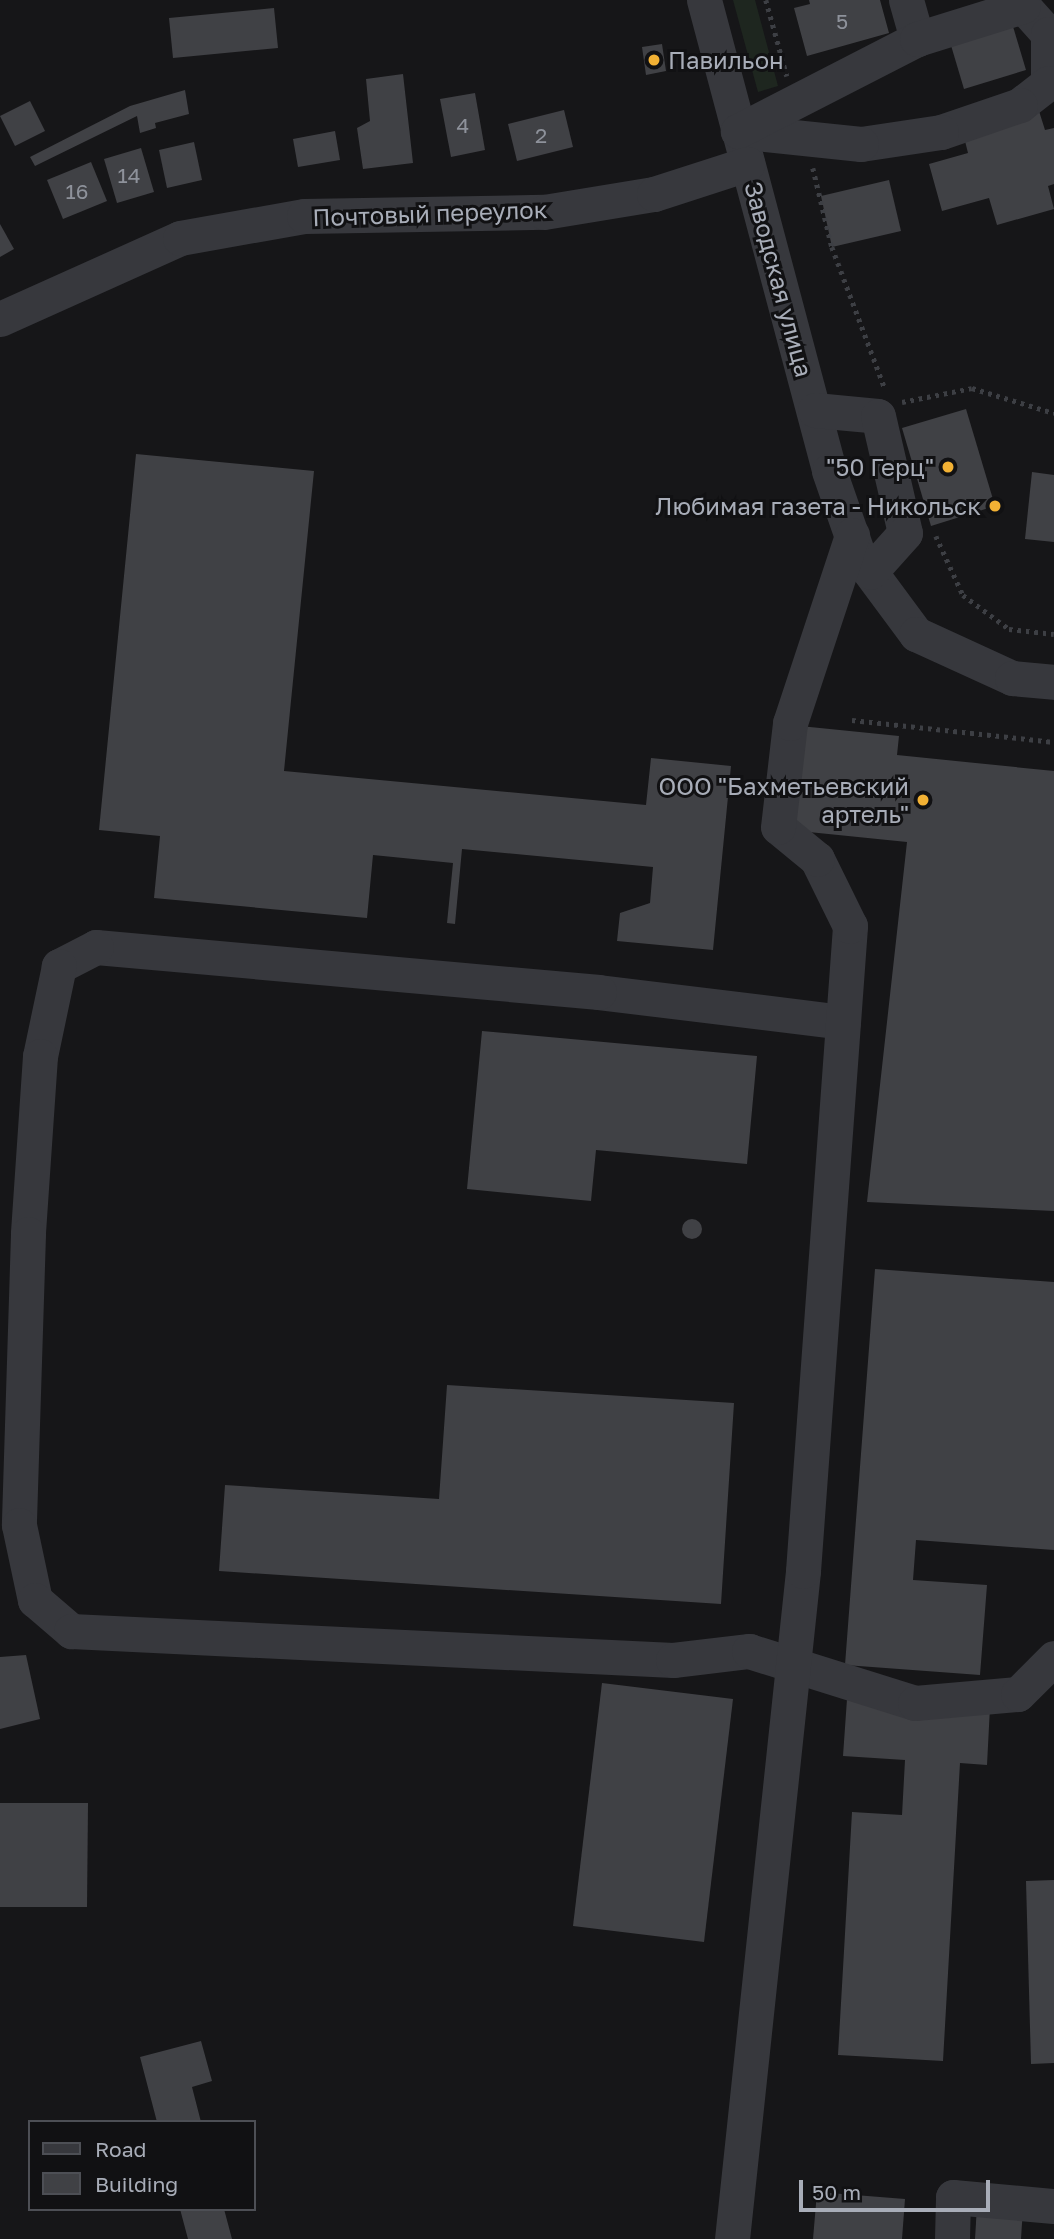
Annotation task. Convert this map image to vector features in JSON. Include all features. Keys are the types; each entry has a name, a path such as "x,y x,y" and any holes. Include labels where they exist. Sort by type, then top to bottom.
{"street":[{"name":"Заводская улица","path":"704,0 815,410 860,555"},
{"path":"906,0 917,39"},
{"name":"Почтовый переулок","path":"0,319 180,238 304,216 544,212 654,194 743,148 796,105 917,39 1023,6 1048,34 1048,83 1020,105 941,132 861,144 805,138"},
{"path":"743,148 805,138"},
{"path":"732,2239 794,1662 850,926 817,859 778,827 790,723 860,555 905,533 878,416 815,410"},
{"path":"860,555 916,634 1012,678 1054,682"},
{"path":"843,1022 599,992 96,947 59,966 40,1056 28,1234 19,1525 35,1600 71,1631 673,1660 749,1651 794,1662 915,1703 1018,1694 1054,1658"},
{"path":"952,2239 953,2197 1054,2206"}],"path":[{"path":"766,0 796,105"},
{"path":"805,138 832,247 886,391"},
{"path":"891,404 972,388 1054,413"},
{"path":"931,526 963,595 1009,629 1054,634"},
{"path":"852,720 1054,742"}],"shaded area":[{"path":"733,0 755,0 778,86 758,92"}],"building":[{"path":"809,0 880,0 889,33 807,56 794,8 810,4"},
{"path":"274,8 278,48 173,58 169,18"},
{"path":"1009,13 1026,70 964,89 947,32"},
{"path":"662,44 666,71 646,75 642,47"},
{"path":"403,74 413,163 363,169 357,128 370,121 366,79"},
{"path":"185,90 189,114 155,123 156,128 140,133 137,116 35,166 30,157 130,106"},
{"path":"475,93 485,150 451,157 440,99"},
{"path":"30,101 45,131 15,146 0,116"},
{"path":"564,110 573,147 517,161 508,124"},
{"path":"1039,111 1045,130 1054,128 1054,184 1048,186 1054,209 997,225 989,198 942,211 929,164 968,153 963,133"},
{"path":"335,131 340,160 298,167 293,139"},
{"path":"194,142 202,180 167,188 159,150"},
{"path":"141,148 154,192 117,203 104,159"},
{"path":"91,162 107,201 63,219 47,180"},
{"path":"889,180 901,231 832,247 821,196"},
{"path":"0,224 14,249 0,257"},
{"name":"\"50 Герц\"","path":"966,409 995,506 931,526 902,428"},
{"path":"136,454 314,471 284,771 646,805 651,758 731,766 713,950 617,941 620,913 650,903 653,867 462,849 455,924 447,923 453,863 373,855 367,918 154,898 160,836 99,830"},
{"path":"1032,472 1054,475 1054,542 1025,539"},
{"path":"800,726 899,736 897,755 1054,771 1054,1211 867,1202 907,842 789,830"},
{"path":"482,1031 757,1056 747,1164 596,1150 591,1201 467,1189"},
{"path":"688,1219 696,1219 702,1229 696,1239 688,1239 682,1233 682,1225"},
{"path":"875,1269 1054,1282 1054,1550 916,1540 913,1580 987,1585 980,1675 845,1665"},
{"path":"447,1385 734,1403 721,1604 219,1571 225,1485 439,1499"},
{"path":"26,1655 40,1719 0,1729 0,1657"},
{"path":"602,1683 733,1699 704,1942 573,1926"},
{"path":"847,1699 990,1707 987,1765 960,1763 943,2061 838,2055 852,1812 902,1815 905,1760 843,1756"},
{"path":"0,1803 88,1803 87,1907 0,1907"},
{"path":"1054,1880 1054,2063 1031,2064 1026,1881"},
{"path":"201,2041 212,2081 192,2087 200,2120 156,2120 140,2057"},
{"path":"817,2192 905,2199 902,2239 813,2239"},
{"path":"977,2206 1023,2208 1021,2239 975,2239"},
{"path":"181,2211 225,2211 232,2239 188,2239"}],"place":[{"name":"Павильон","path":"654,60"},
{"name":"\"50 Герц\"","path":"948,467"},
{"name":"Любимая газета - Никольск","path":"995,506"},
{"name":"ООО \"Бахметьевский артель\"","path":"923,800"}]}
